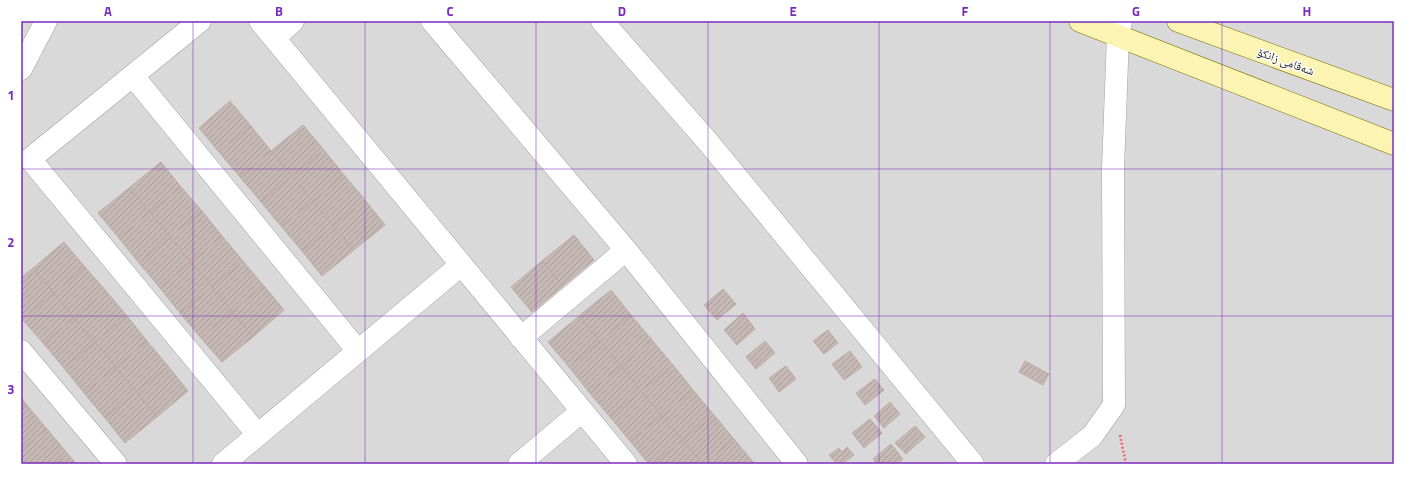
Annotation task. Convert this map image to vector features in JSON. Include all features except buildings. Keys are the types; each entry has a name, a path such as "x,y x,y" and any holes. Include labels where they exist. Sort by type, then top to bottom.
{"main road":[{"path":"1080,21 1120,28 1394,144"},
{"name":"شەقامی زانکۆ","path":"1178,21 1394,100"}],"street":[{"path":"21,69 46,21"},
{"path":"200,21 30,159 258,435"},
{"path":"260,21 520,338 626,464"},
{"path":"274,38 293,21"},
{"path":"432,21 626,250 797,464"},
{"path":"602,21 708,142 973,464"},
{"path":"1056,464 1092,436 1114,405 1113,176 1120,28"},
{"path":"133,76 358,351"},
{"path":"520,338 626,250"},
{"path":"223,464 461,265"},
{"path":"21,351 116,464"},
{"path":"519,464 582,411"}],"shaded area":[{"path":"21,21 1394,21 1394,464 21,464"}]}
